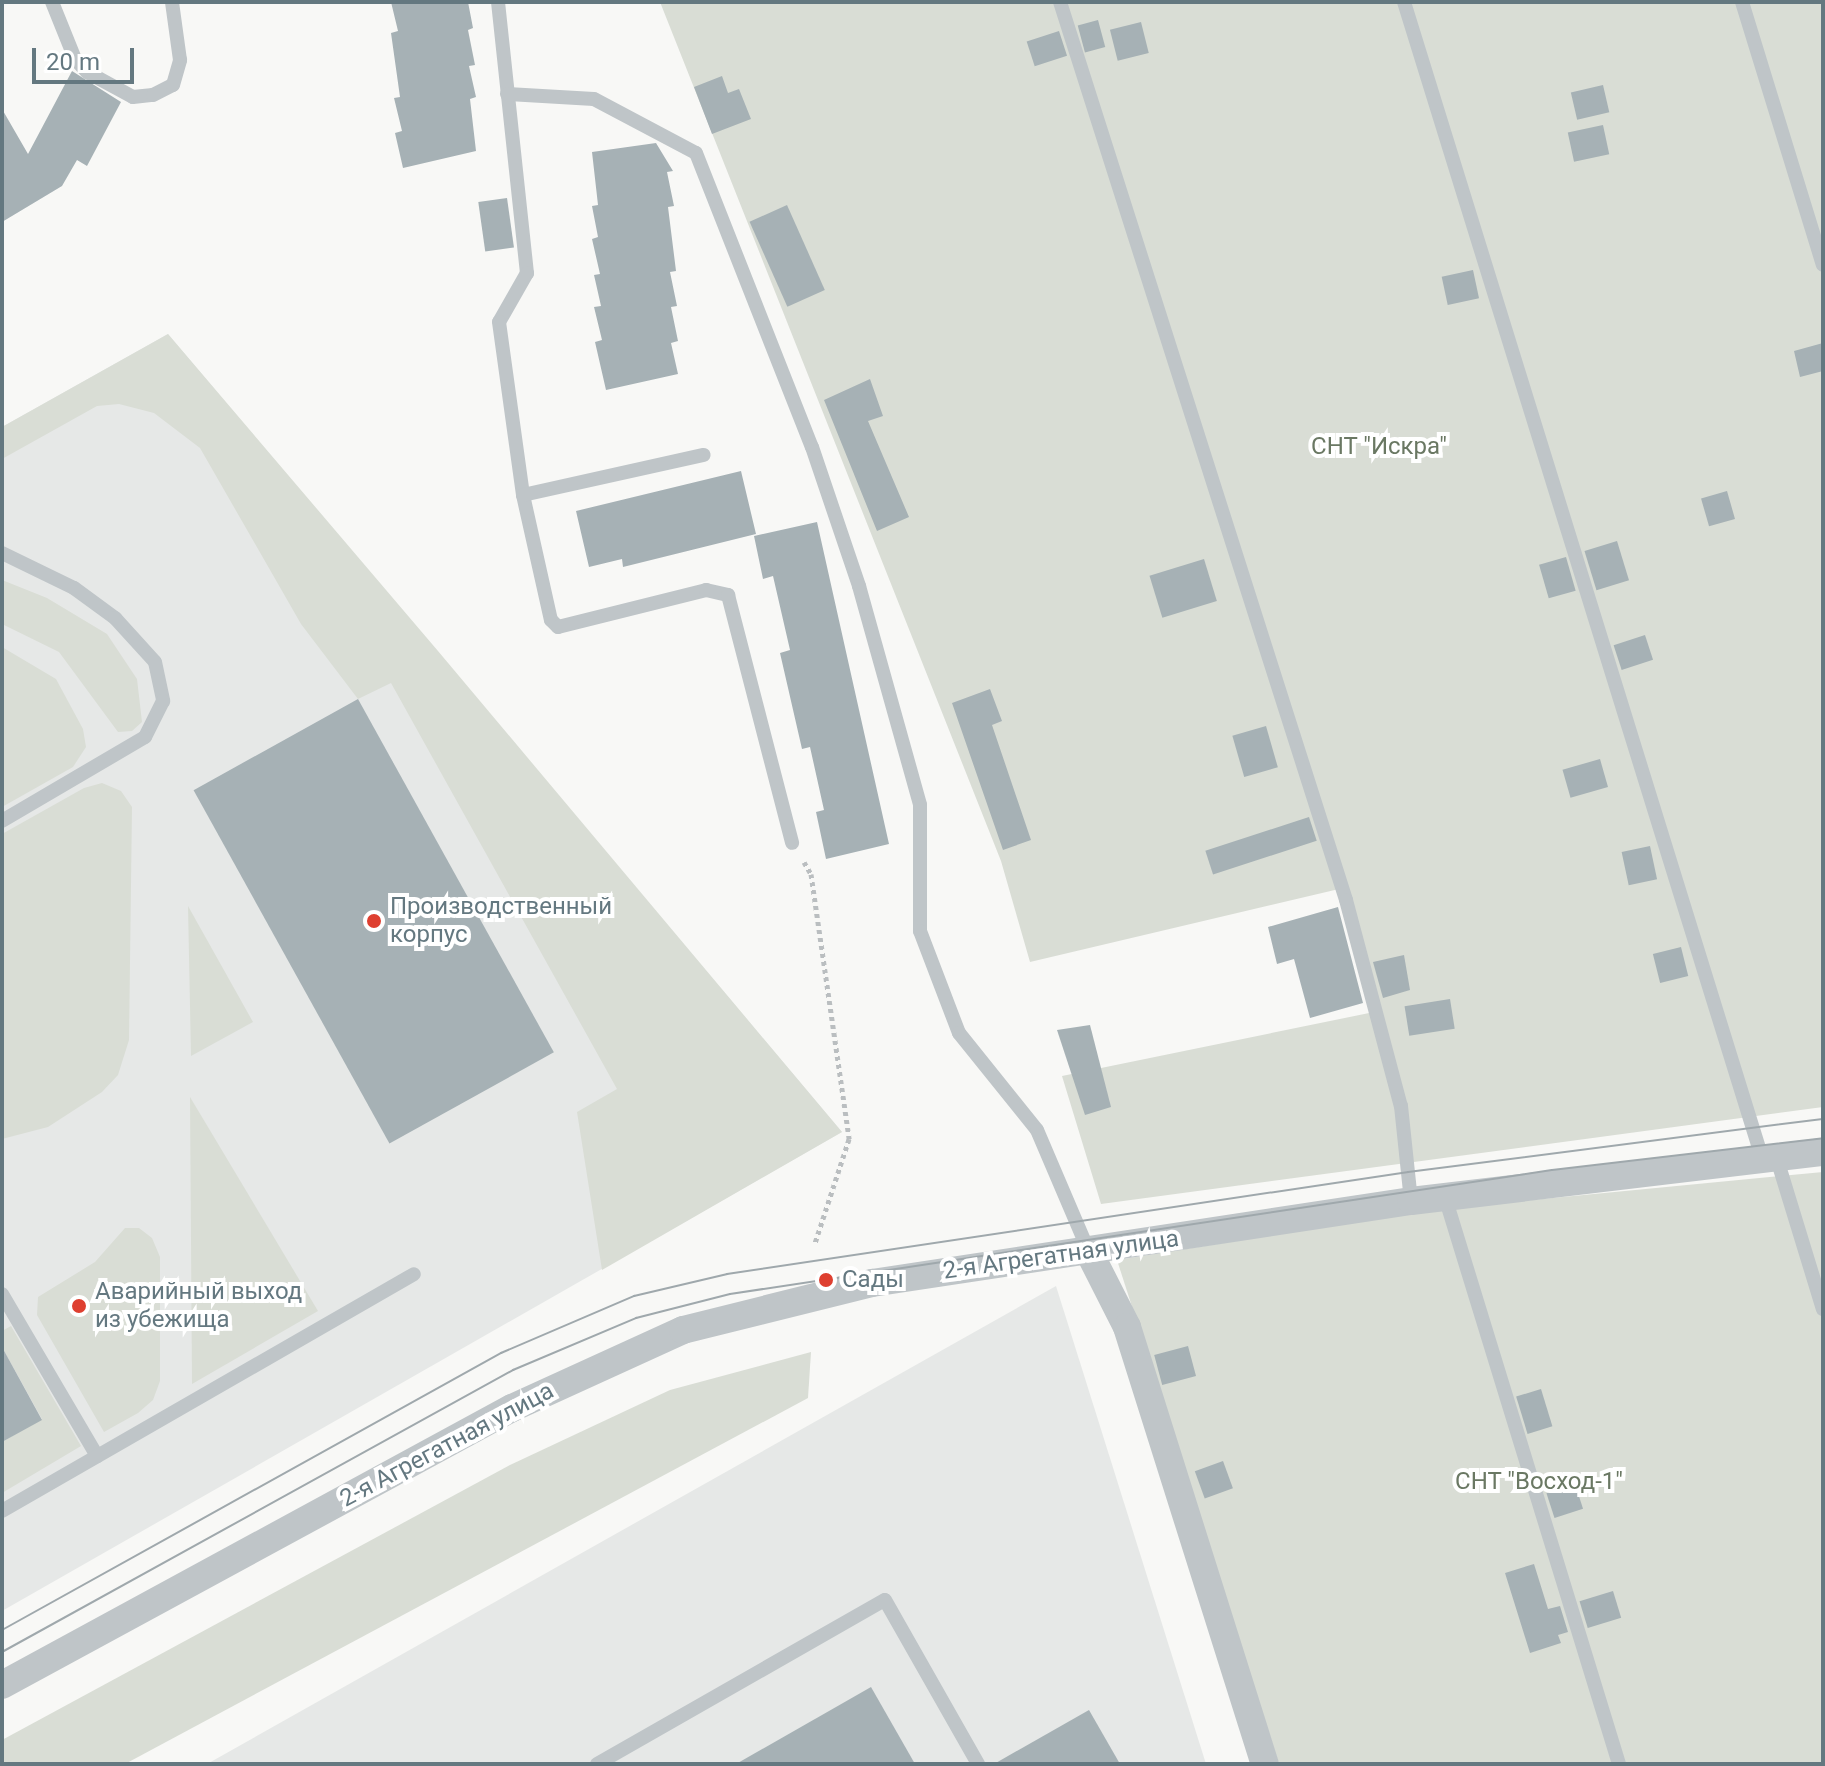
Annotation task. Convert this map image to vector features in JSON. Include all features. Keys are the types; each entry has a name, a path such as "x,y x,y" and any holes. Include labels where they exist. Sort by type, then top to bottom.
{"street":[{"name":"2-я Агрегатная улица","path":"2,1685 512,1408 683,1330 872,1283 1411,1201 1823,1152"},
{"path":"1089,1252 1127,1327 1265,1764"}],"lane":[{"path":"52,2 75,59 87,72 133,97 153,95 173,85 180,60 172,2"},
{"path":"498,2 527,273 499,322 523,495 546,599 558,627 706,590 728,595 792,843"},
{"path":"1060,2 1346,900 1401,1106 1411,1201"},
{"path":"1404,2 1770,1160 1823,1309"},
{"path":"1742,2 1823,265"},
{"path":"507,94 531,92 594,99 696,153 812,447 859,586 920,805 920,931 959,1033 1037,1130 1089,1252"},
{"path":"523,495 704,455"},
{"path":"2,553 74,588 115,618 155,662 163,701 145,737 2,821"},
{"path":"1445,1197 1619,1764"},
{"path":"2,1511 414,1274"},
{"path":"2,1294 97,1456"},
{"path":"597,1764 885,1600 978,1764"}],"path":[{"path":"792,843 811,874 849,1139 815,1243"}],"shaded area":[{"path":"168,334 842,1132 2,1611 2,427"},
{"path":"1056,1286 1206,1764 207,1764"}],"green space":[{"name":"СНТ \"Искра\"","path":"660,2 1823,2 1823,1107 1101,1204 1062,1076 1374,1012 1339,889 1030,962 1001,861"},
{"path":"168,334 842,1132 602,1270 577,1112 617,1089 391,683 358,699 301,624 200,448 154,413 119,404 97,406 2,459 2,427"},
{"path":"2,580 47,598 107,634 137,679 142,722 132,731 118,732 59,652 2,624"},
{"path":"2,647 56,679 83,729 86,747 73,767 2,807"},
{"path":"102,783 121,791 132,807 129,1040 118,1075 102,1092 48,1127 2,1139 2,834 84,788"},
{"path":"188,906 253,1022 191,1056"},
{"path":"190,1097 318,1311 192,1384"},
{"name":"СНТ \"Восход-1\"","path":"1823,1172 1823,1764 1279,1764 1117,1260 1437,1209"},
{"path":"125,1228 139,1228 152,1238 160,1257 160,1381 153,1400 138,1413 104,1432 37,1315 38,1297 95,1262"},
{"path":"11,1326 81,1446 2,1493 2,1442 42,1419 2,1347 2,1331"},
{"path":"811,1352 808,1398 125,1764 2,1764 2,1740 510,1465 670,1390"}],"building":[{"path":"391,2 468,2 473,28 468,30 475,65 469,66 476,97 470,99 476,151 403,168 395,133 402,131 394,98 400,97 391,33 398,31"},
{"path":"1098,20 1105,47 1085,52 1078,25"},
{"path":"1141,22 1149,53 1118,61 1110,30"},
{"path":"1059,31 1067,56 1035,66 1027,42"},
{"path":"72,71 121,102 87,166 77,160 62,186 2,222 2,109 28,154"},
{"path":"722,76 728,93 739,89 751,119 712,134 694,87"},
{"path":"1603,85 1609,112 1577,120 1571,92"},
{"path":"1603,125 1609,154 1574,162 1568,132"},
{"path":"656,143 673,171 667,172 674,206 668,207 676,271 670,272 677,306 671,307 678,341 671,343 678,374 606,390 595,342 602,340 594,307 601,306 594,275 600,274 592,239 598,237 592,206 598,205 592,152"},
{"path":"507,198 514,248 485,252 478,202"},
{"path":"787,205 825,290 787,307 750,222"},
{"path":"1473,270 1479,298 1448,305 1442,277"},
{"path":"1823,343 1823,371 1800,377 1794,351"},
{"path":"870,379 883,416 868,421 909,517 877,531 824,400"},
{"path":"741,471 756,534 623,567 622,559 589,567 576,511"},
{"path":"1727,491 1735,519 1709,526 1701,498"},
{"path":"817,522 889,844 826,859 816,812 824,810 810,747 802,749 780,653 790,650 773,576 763,579 754,536"},
{"path":"1617,541 1629,580 1596,590 1584,551"},
{"path":"1566,557 1576,591 1549,598 1539,565"},
{"path":"1204,559 1217,601 1162,618 1149,576"},
{"path":"1645,635 1653,660 1622,670 1614,645"},
{"path":"990,689 1002,721 992,725 1031,840 1003,850 952,703"},
{"name":"Производственный корпус","path":"358,699 554,1052 389,1143 194,790"},
{"path":"1266,726 1278,767 1244,777 1232,736"},
{"path":"1600,759 1608,787 1571,798 1563,770"},
{"path":"1309,817 1317,841 1213,874 1205,851"},
{"path":"1650,846 1657,879 1629,885 1622,852"},
{"path":"1338,907 1363,1003 1310,1018 1294,959 1277,964 1268,927"},
{"path":"1681,947 1688,976 1660,983 1653,954"},
{"path":"1404,955 1410,990 1383,998 1373,962"},
{"path":"1450,999 1455,1029 1409,1036 1405,1006"},
{"path":"1090,1025 1111,1107 1085,1115 1057,1030"},
{"path":"1188,1346 1196,1376 1162,1385 1154,1355"},
{"path":"2,1347 42,1420 2,1442"},
{"path":"1541,1389 1552,1426 1528,1434 1516,1397"},
{"path":"1223,1461 1233,1488 1205,1499 1195,1471"},
{"path":"1575,1484 1583,1509 1555,1518 1546,1493"},
{"path":"1534,1564 1548,1609 1560,1606 1568,1632 1558,1635 1561,1643 1530,1653 1505,1573"},
{"path":"1613,1591 1621,1618 1588,1628 1580,1601"},
{"path":"871,1687 915,1764 736,1764"},
{"path":"1089,1710 1120,1764 994,1764"}],"tram line":[{"path":"2,1630 501,1353 634,1296 727,1274 1408,1172 1823,1119"},
{"path":"2,1652 513,1370 636,1318 730,1294 1552,1170 1823,1138"}],"place":[{"name":"Производственный корпус","path":"374,921"},
{"name":"Сады","path":"826,1280"},
{"name":"Аварийный выход из убежища","path":"79,1306"}]}
